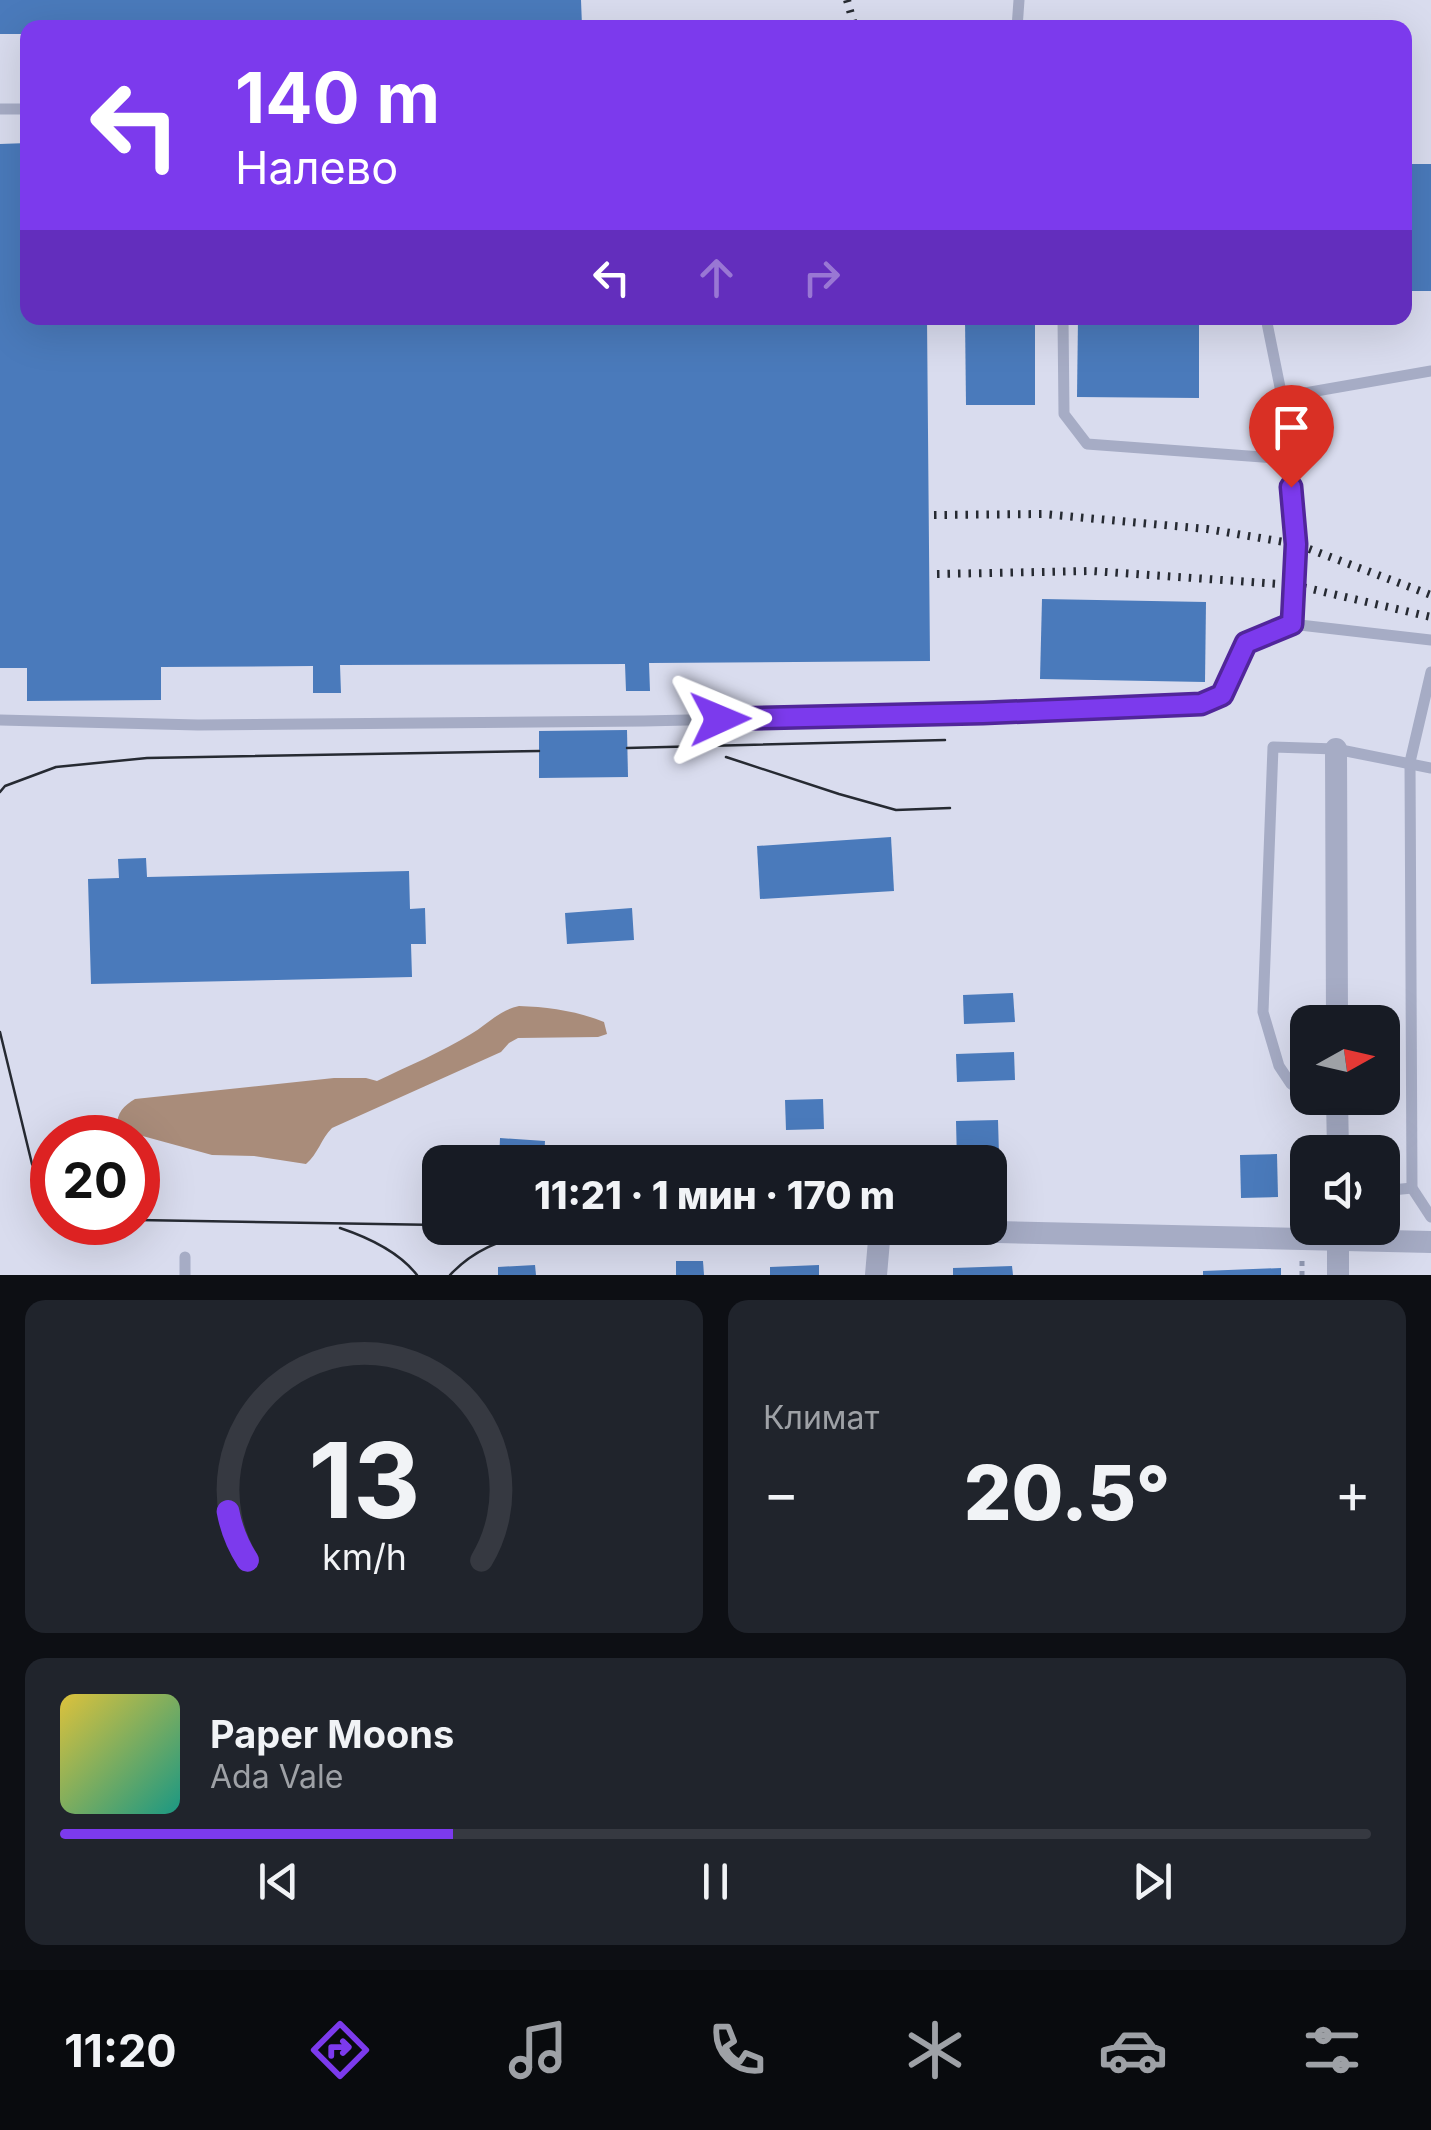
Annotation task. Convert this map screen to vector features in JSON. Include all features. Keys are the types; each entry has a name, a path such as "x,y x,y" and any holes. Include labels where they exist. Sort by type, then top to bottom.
{"street":[{"path":"1336,749 1337,1005"},
{"path":"1007,1230 1290,1233"},
{"path":"1400,1239 1431,1242"},
{"path":"876,1275 879,1245"},
{"path":"1338,1245 1338,1275"}],"lane":[{"path":"1063,325 1064,414 1087,444 1288,459"},
{"path":"1267,325 1282,397 1296,544 1292,624"},
{"path":"1282,397 1431,371"},
{"path":"0,720 198,726 644,721 1201,704 1222,695 1246,643 1292,624 1431,640"},
{"path":"1431,672 1410,762 1412,1188 1431,1217"},
{"path":"1290,1084 1279,1066 1263,1012 1273,747 1336,749 1431,768"},
{"path":"1400,1189 1412,1188"},
{"path":"185,1257 185,1275"}],"shaded area":[{"path":"541,1007 594,1018 604,1022 607,1034 518,1038 501,1052 332,1128 306,1164 254,1156 212,1155 160,1141 160,1115 120,1115 135,1099 334,1078 377,1081 448,1047 512,1008"}],"building":[{"path":"0,0 581,0 582,20 20,20 20,34 0,34"},
{"path":"20,143 20,325 927,325 930,661 649,663 650,691 626,691 625,664 340,665 341,693 313,693 313,666 161,667 161,700 27,701 27,668 0,668 0,144"},
{"path":"1412,164 1431,164 1431,291 1412,291"},
{"path":"965,325 1035,325 1035,405 966,405"},
{"path":"1078,325 1199,325 1199,398 1077,397"},
{"path":"1042,599 1206,602 1205,682 1040,679"},
{"path":"627,730 628,777 539,778 539,731"},
{"path":"891,837 894,891 760,899 757,846"},
{"path":"146,858 147,877 409,871 410,909 425,908 426,944 411,944 412,977 91,984 88,879 119,878 118,859"},
{"path":"632,908 634,940 567,944 565,913"},
{"path":"1013,993 1015,1022 964,1024 963,995"},
{"path":"1014,1052 1015,1080 957,1082 956,1054"},
{"path":"823,1099 824,1129 786,1130 785,1100"},
{"path":"998,1120 999,1145 957,1145 956,1121"},
{"path":"500,1138 545,1141 545,1145 500,1145"},
{"path":"1277,1154 1278,1197 1241,1198 1240,1155"},
{"path":"676,1261 703,1261 704,1275 676,1275"},
{"path":"535,1265 536,1275 498,1275 498,1267"},
{"path":"819,1265 819,1275 770,1275 770,1267"},
{"path":"1012,1266 1013,1275 953,1275 953,1268"},
{"path":"1281,1268 1281,1275 1203,1275 1203,1271"}],"tram line":[{"path":"627,748 945,740"},
{"path":"0,792 5,786 56,767 147,758 539,751"},
{"path":"726,757 896,810 950,808"},
{"path":"0,1032 30,1156"},
{"path":"160,1220 422,1225"},
{"path":"340,1228 382,1246 417,1275"},
{"path":"450,1275 494,1245"}],"railway":[{"path":"847,0 853,20"},
{"path":"934,515 1043,514 1207,529 1296,544 1431,595"},
{"path":"937,574 1092,571 1294,585 1431,617"}],"route":[{"path":"720,719 1201,704 1222,695 1246,643 1292,624 1296,544 1291,487"}]}
